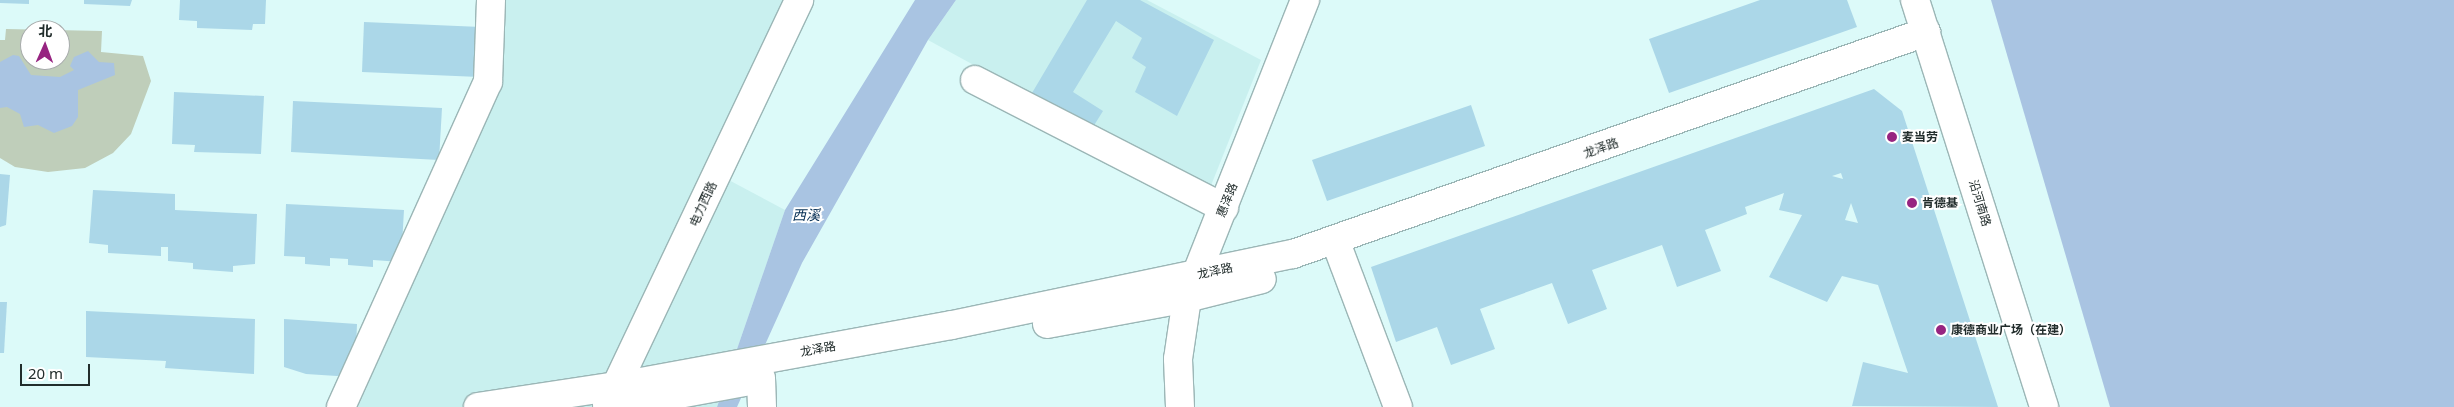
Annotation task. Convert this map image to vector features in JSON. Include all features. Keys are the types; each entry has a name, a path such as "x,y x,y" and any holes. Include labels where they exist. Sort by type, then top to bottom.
{"main road":[{"path":"341,407 488,82 491,0"},
{"name":"电力西路","path":"610,400 799,0"},
{"name":"惠泽路","path":"1180,407 1178,359 1191,287 1224,208 1305,0"},
{"name":"沿河南路","path":"1915,0 2044,407"},
{"name":"龙泽路","path":"610,400 942,326 1278,275 1337,248 1929,41"},
{"path":"976,80 1224,208"},
{"path":"1337,248 1398,407"},
{"name":"龙泽路","path":"478,407 610,400 761,378 1191,287"},
{"path":"761,378 762,407"}],"shaded area":[{"path":"504,0 811,0 725,178 785,210 717,407 358,407 433,236"},
{"path":"956,0 1147,0 1261,60 1210,188 1157,165 928,40"}],"green space":[{"path":"6,29 20,29 20,70 70,70 70,30 102,31 101,52 143,56 151,81 131,134 113,153 85,168 48,172 15,167 0,158 0,40 5,40"}],"water":[{"name":"西溪","path":"915,0 956,0 928,40 802,263 737,407 717,407 785,210"},
{"path":"1991,0 2454,0 2454,407 2110,407"},
{"path":"88,51 99,62 114,63 115,75 78,90 78,117 72,126 54,133 38,125 24,127 20,114 7,107 0,108 0,62 13,55 19,56 20,70 28,70 31,75 60,77 74,70 70,66 74,57"}],"building":[{"path":"0,0 29,0 29,4 0,3"},
{"path":"84,0 132,0 130,6 84,4"},
{"path":"180,0 266,0 265,24 253,24 252,30 197,28 197,21 179,20"},
{"path":"1087,0 1140,0 1214,40 1177,116 1135,92 1146,67 1132,58 1142,38 1116,21 1073,92 1103,111 1093,127 1032,93"},
{"path":"1760,0 1847,0 1857,27 1669,93 1649,39"},
{"path":"364,22 481,27 479,77 362,72"},
{"path":"1874,89 1902,111 1998,407 1852,406 1863,362 1908,373 1878,285 1842,276 1827,302 1769,277 1802,215 1779,210 1784,193 1745,207 1747,214 1705,230 1721,271 1677,287 1662,245 1592,270 1607,309 1568,324 1552,283 1480,309 1495,349 1451,365 1437,327 1396,342 1371,267","holes":["1841,173 1843,179 1832,176","1851,203 1858,223 1845,220"]},
{"path":"174,92 264,96 261,154 194,152 195,145 172,144"},
{"path":"293,101 442,108 439,160 291,152"},
{"path":"1471,105 1485,146 1327,201 1312,160"},
{"path":"0,174 10,175 6,225 0,227"},
{"path":"93,190 175,194 175,210 257,214 255,264 233,266 233,272 193,269 193,263 168,261 168,247 161,247 161,256 108,253 108,245 89,243"},
{"path":"286,204 404,210 401,262 373,260 373,267 348,265 348,259 330,258 330,266 305,264 305,257 284,256"},
{"path":"0,302 7,302 4,353 0,353"},
{"path":"86,311 255,319 254,374 165,368 166,361 86,357"},
{"path":"284,319 357,324 355,372 337,376 306,374 284,367"}],"place":[{"name":"麦当劳","path":"1892,137"},
{"name":"肯德基","path":"1912,203"},
{"name":"康德商业广场（在建）","path":"1941,330"}]}
